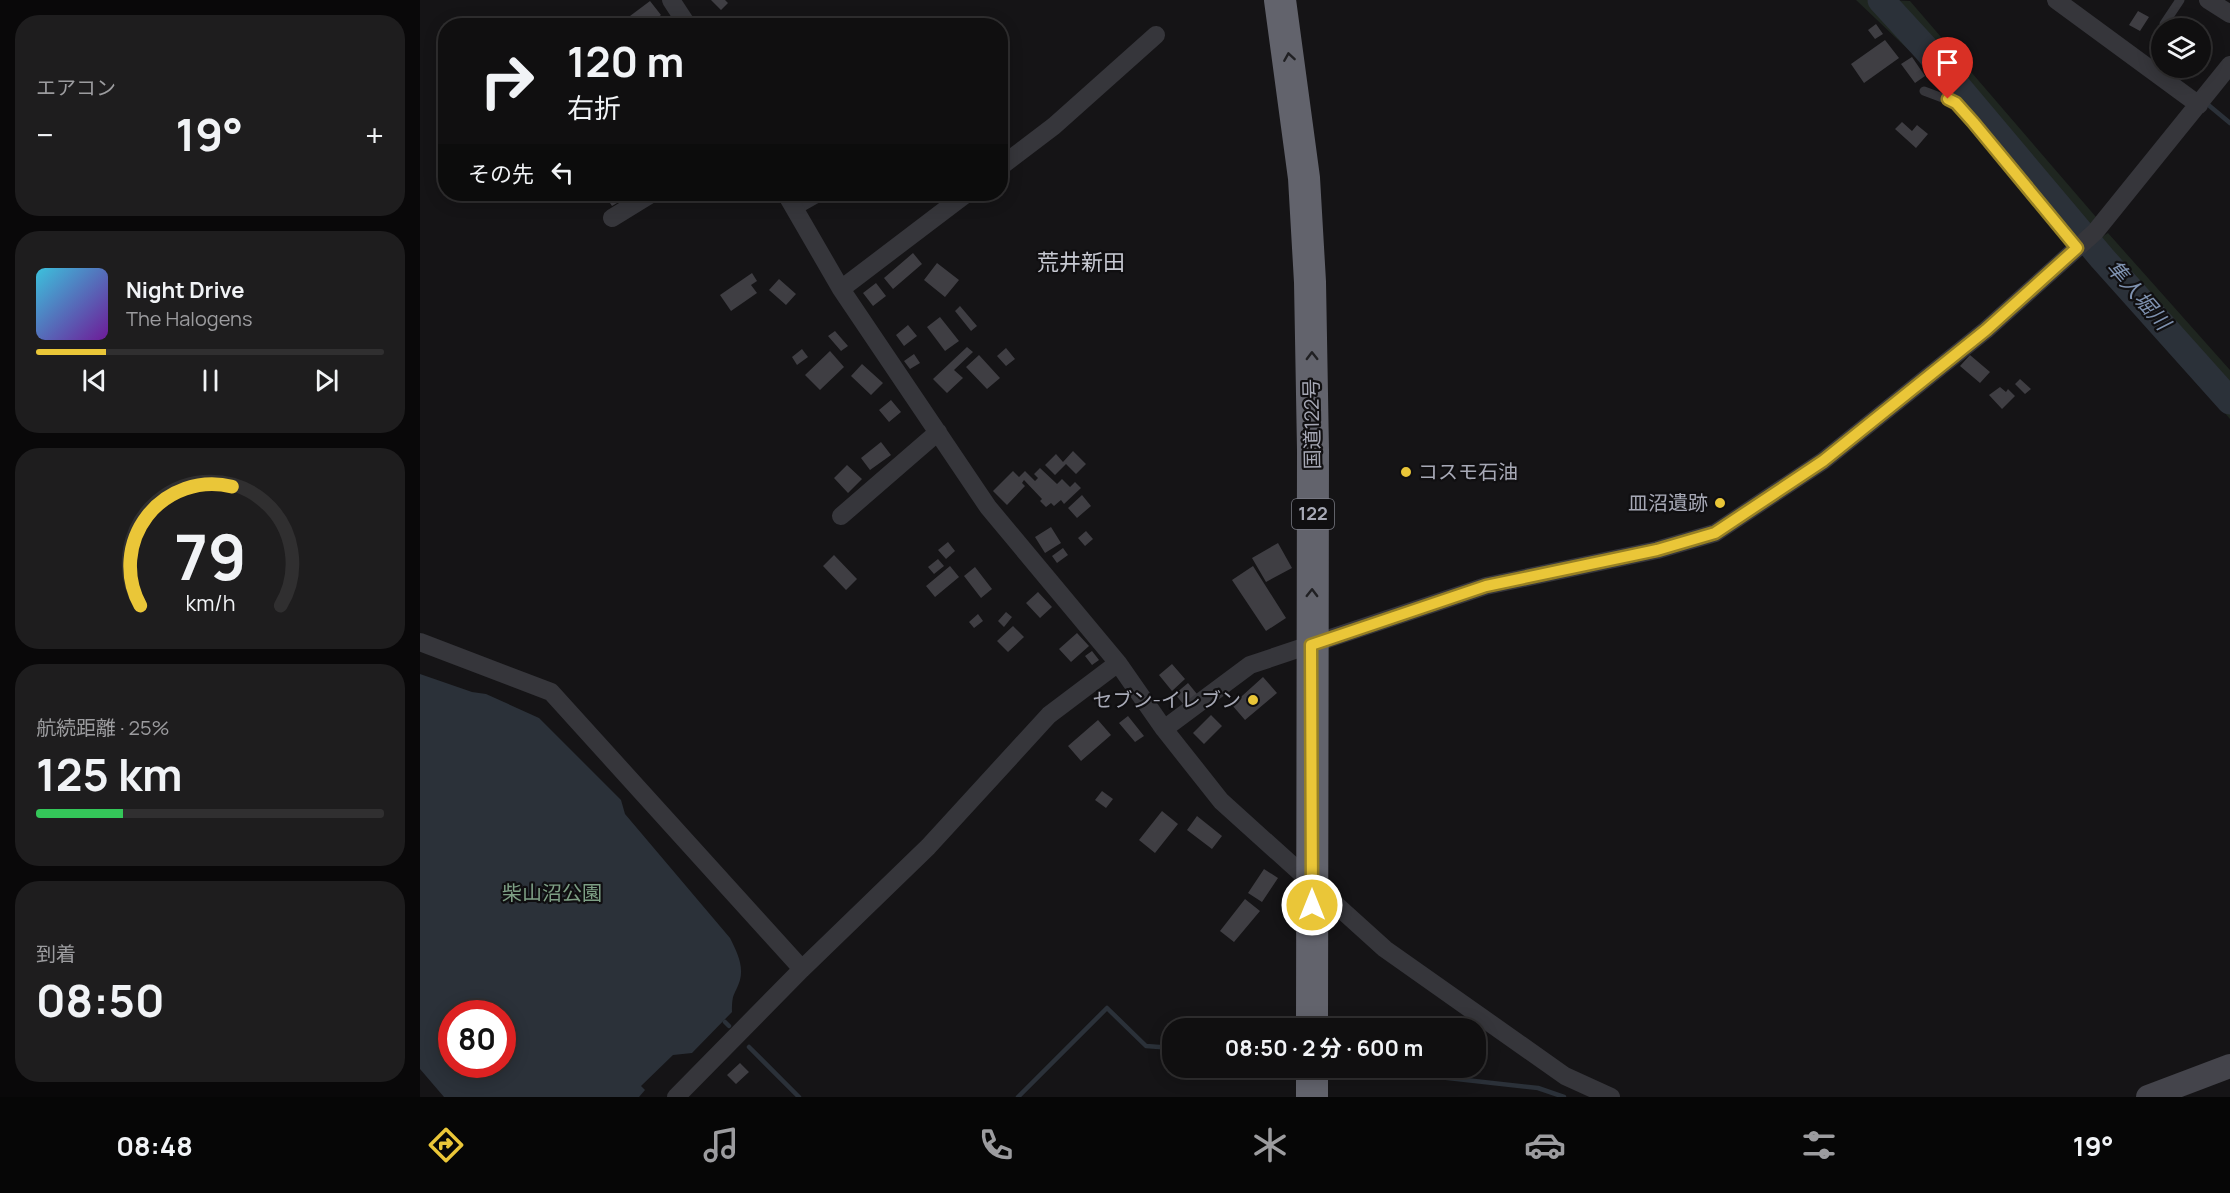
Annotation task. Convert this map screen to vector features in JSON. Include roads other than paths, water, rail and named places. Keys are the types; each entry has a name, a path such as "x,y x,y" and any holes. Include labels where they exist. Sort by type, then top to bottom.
{"highway":[{"name":"国道122号","path":"1280,0 1304,178 1310,282 1313,450 1322,641"},
{"name":"国道122号","path":"1301,0 1323,166 1332,277 1322,641 1322,894 1313,1018"},
{"name":"国道122号","path":"1322,894 1331,1018"},
{"path":"1312,1078 1312,1097"},
{"path":"1332,1078 1332,1097"}],"street":[{"path":"671,0 683,18"},
{"path":"2056,0 2199,105"},
{"path":"2208,0 2230,14"},
{"path":"1008,161 1054,126 1156,34"},
{"path":"1164,729 1250,665 1486,586 1657,550 1715,533 1823,461 1986,330 2095,232 2230,65"},
{"path":"612,218 640,201"},
{"path":"790,201 841,289 988,507 1118,663 1164,729 1221,801 1385,949 1566,1076 1611,1097"},
{"path":"841,289 957,201"},
{"path":"841,516 938,432"},
{"path":"420,642 550,692 801,969"},
{"path":"676,1097 801,969 928,847 1049,715 1118,663"},
{"path":"2148,1097 2230,1066"}],"lane":[{"path":"2168,18 2180,0"},
{"path":"1924,91 1956,103 2077,248"},
{"path":"795,211 813,201"}],"waterway":[{"name":"隼人堀川","path":"1881,0 1926,49 2102,258 2230,401"},
{"path":"2206,103 2230,123"},
{"path":"1018,1097 1107,1008 1146,1046 1162,1047"},
{"path":"725,1022 729,1026"},
{"path":"749,1047 799,1097"},
{"path":"1448,1078 1538,1088 1564,1097"}],"place":[{"name":"コスモ石油","path":"1406,472"},
{"name":"皿沼遺跡","path":"1720,503"},
{"name":"セブン-イレブン","path":"1253,700"}],"district":[{"name":"荒井新田","path":"1081,262"}],"park label":[{"name":"柴山沼公園","path":"552,893"}]}
